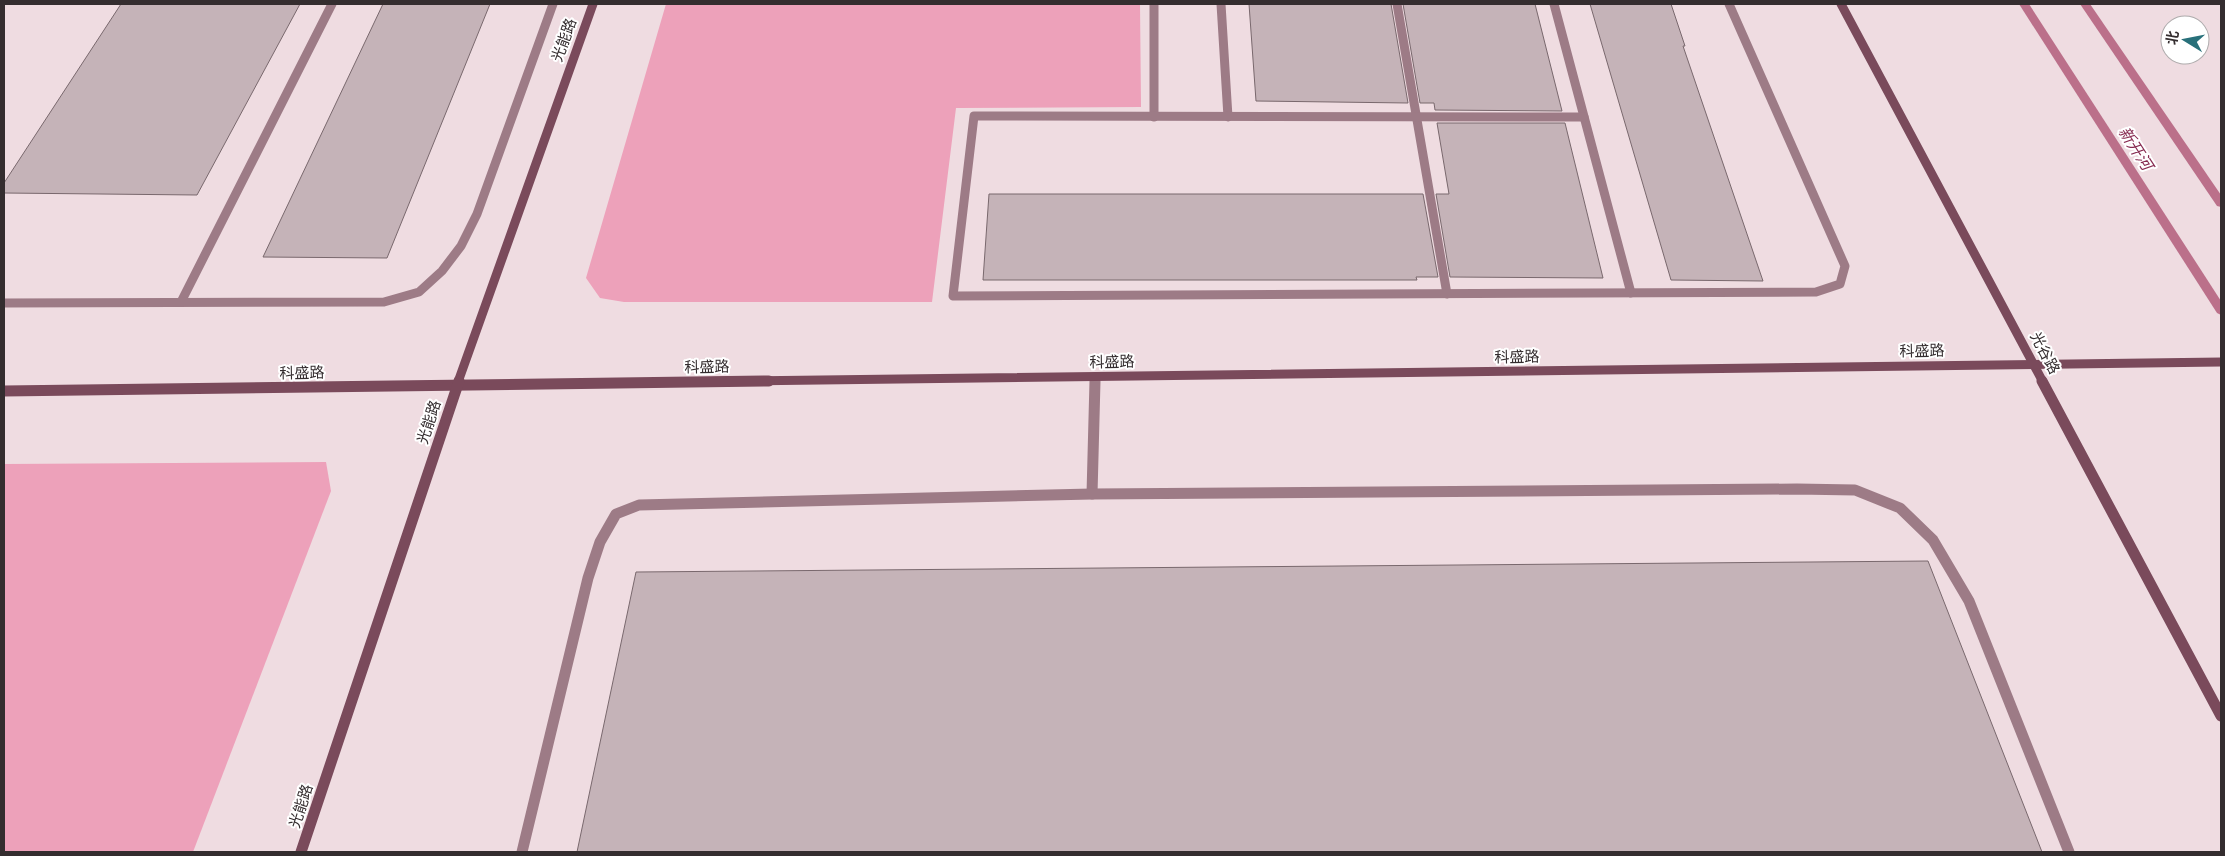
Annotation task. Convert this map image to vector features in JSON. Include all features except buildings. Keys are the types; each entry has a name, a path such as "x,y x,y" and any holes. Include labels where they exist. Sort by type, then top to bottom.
{"street":[{"name":"光能路","path":"301,852 457,386 593,4"},
{"name":"光谷路","path":"1842,4 2221,716"},
{"name":"科盛路","path":"4,391 2221,362"}],"lane":[{"path":"181,302 332,4"},
{"path":"4,303 384,302 419,292 442,271 461,246 477,214 553,4"},
{"path":"1154,4 1154,117"},
{"path":"1221,4 1228,117"},
{"path":"1397,4 1447,294"},
{"path":"1554,4 1630,293"},
{"path":"1584,118 974,116 953,296 1816,292 1840,284 1844,266 1729,4"},
{"path":"1092,494 1095,377"},
{"path":"522,852 588,578 600,542 616,514 639,505 1092,494 1855,490 1900,508 1933,540 1969,601 2069,852"}],"shaded area":[{"path":"666,4 1140,4 1141,107 956,108 932,302 624,302 600,298 586,278"},
{"path":"326,462 331,491 193,852 4,852 4,464"}],"waterway":[{"name":"新开河","path":"2024,4 2221,310"},
{"path":"2085,4 2221,203"}]}
